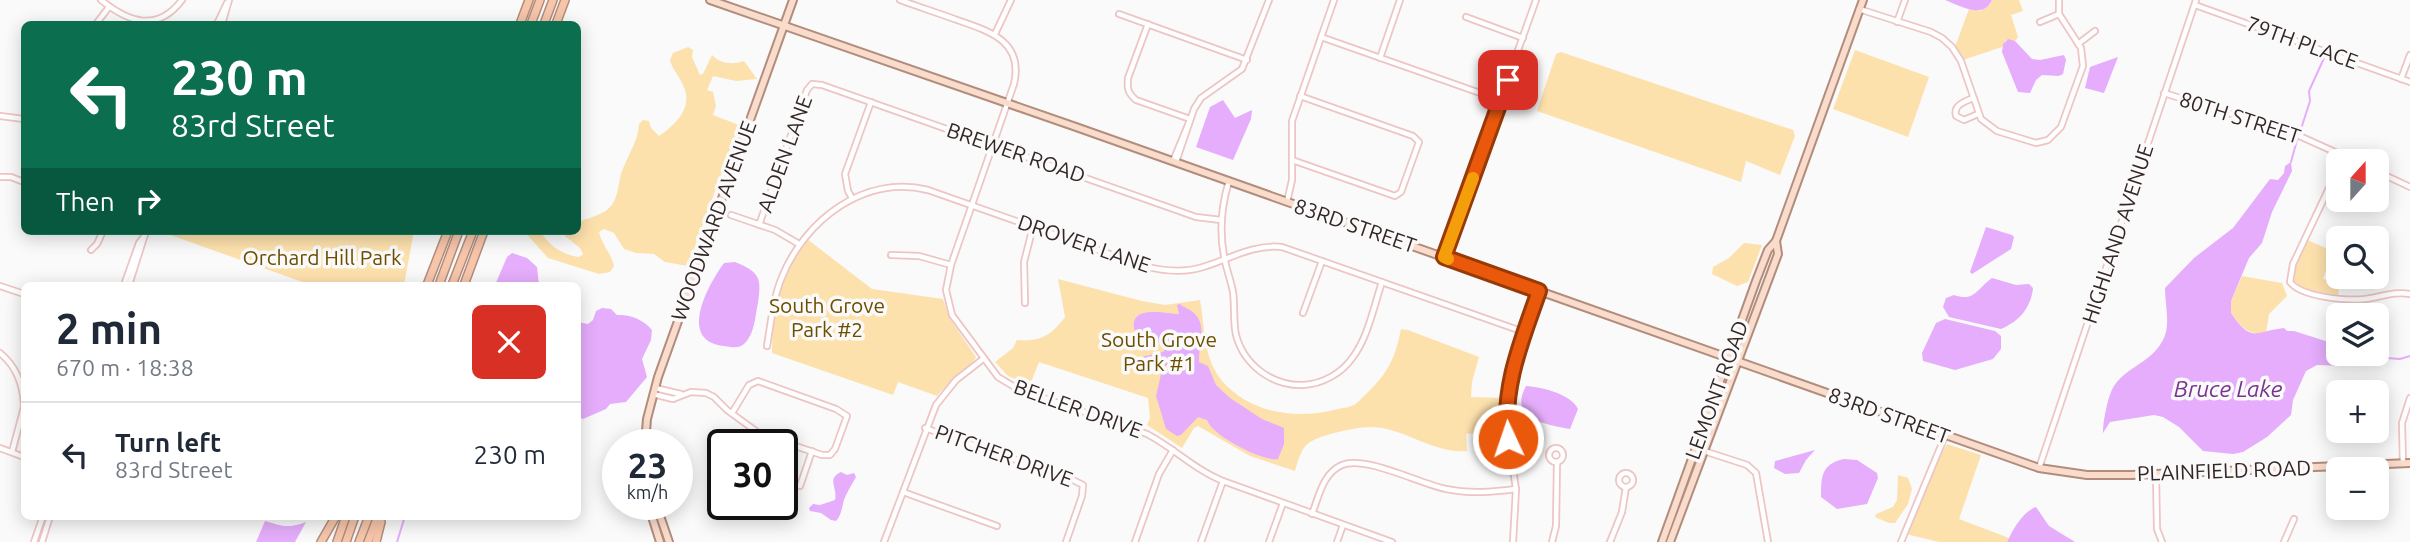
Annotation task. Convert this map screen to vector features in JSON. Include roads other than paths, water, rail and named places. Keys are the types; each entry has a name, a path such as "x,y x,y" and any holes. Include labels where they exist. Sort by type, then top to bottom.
{"highway":[{"path":"521,21 529,0"},
{"path":"532,21 540,0"},
{"path":"545,21 553,0"},
{"path":"557,21 565,0"},
{"path":"428,282 446,235"},
{"path":"440,282 458,235"},
{"path":"453,282 471,235"},
{"path":"465,282 483,235"},
{"path":"321,542 334,520"},
{"path":"337,542 345,520"},
{"path":"346,542 354,520"},
{"path":"359,542 367,520"},
{"path":"368,542 378,520"},
{"path":"376,542 379,520"}],"main road":[{"name":"83RD STREET","path":"710,0 2039,468"},
{"name":"WOODWARD AVENUE","path":"646,429 653,391 793,0"},
{"name":"LEMONT ROAD","path":"1662,542 1768,250 1776,241 1863,0"},
{"name":"LEMONT ROAD","path":"1670,542 1778,254 1776,241"},
{"name":"PLAINFIELD ROAD","path":"2039,468 2087,475 2407,463"},
{"path":"653,520 660,542"},
{"path":"662,520 670,542"}],"street":[{"path":"100,0 128,19 145,21 162,17 182,0"},
{"path":"900,0 995,34 1011,0"},
{"path":"1175,162 1190,119 1201,98 1240,72 1247,60 1269,0"},
{"path":"1287,202 1292,180 1290,130 1334,0"},
{"path":"1380,58 1400,0"},
{"path":"1444,257 1536,0"},
{"path":"1897,22 1905,0"},
{"path":"1859,9 1931,32 1952,47 1961,61 1978,114 1988,126 2007,135 2036,142 2048,140 2059,130 2083,66 2081,48 2059,14 2059,0"},
{"path":"218,21 228,1"},
{"path":"223,21 228,1"},
{"name":"79TH PLACE","path":"2195,2 2410,82"},
{"name":"HIGHLAND AVENUE","path":"2039,468 2195,2"},
{"path":"98,21 109,7"},
{"path":"1119,14 1247,60"},
{"path":"2040,22 2059,14"},
{"path":"1466,17 1523,38"},
{"path":"1148,24 1127,88 1136,100 1190,119"},
{"path":"2078,44 2095,31"},
{"name":"BELLER DRIVE","path":"995,34 1012,52 1016,65 1014,84 951,265 946,290 951,315 983,359 998,377 1013,386 1146,434 1198,470 1392,542"},
{"path":"1321,37 1500,100"},
{"path":"2401,79 2410,55"},
{"name":"BREWER ROAD","path":"811,84 822,85 1196,216 1221,220"},
{"name":"ALDEN LANE","path":"759,225 811,84"},
{"name":"80TH STREET","path":"2164,93 2295,134 2326,150"},
{"path":"1292,160 1397,195 1401,192 1418,140 1300,96"},
{"path":"1973,98 1957,106 1956,117 1964,120 1978,114"},
{"path":"852,198 845,182 846,171 871,102"},
{"path":"0,116 21,119"},
{"path":"0,177 21,181"},
{"path":"2389,177 2410,187"},
{"path":"1229,181 1221,220 1224,259 1233,292 1235,327 1247,358 1270,378 1290,384 1308,384 1326,380 1347,365 1360,346 1382,282"},
{"name":"DROVER LANE","path":"767,346 780,280 799,244 821,222 852,198 878,189 901,186 928,190 1163,270 1191,270 1268,246 1291,250 1524,332"},
{"path":"2326,194 2292,264 2289,274 2291,284 2301,291 2338,298 2364,299 2389,293 2410,294"},
{"path":"731,215 781,233 799,244"},
{"path":"1025,303 1024,262 1033,227"},
{"path":"91,250 100,235"},
{"path":"125,282 139,243 145,235"},
{"path":"130,282 145,235"},
{"path":"891,255 919,256 951,265"},
{"path":"1303,313 1322,261"},
{"path":"0,286 21,293"},
{"path":"1513,542 1516,489 1506,422 1507,398 1513,367 1539,291"},
{"path":"0,353 21,377"},
{"path":"884,542 925,428 936,405 945,391 983,359"},
{"path":"732,414 749,385 758,381 836,409 847,416 835,450 830,455 798,446"},
{"path":"653,391 673,399 685,394 710,394 753,429"},
{"path":"2407,463 2402,423 2410,398"},
{"path":"12,452 21,418"},
{"name":"PITCHER DRIVE","path":"925,428 1083,485 1082,496 1066,542"},
{"path":"1902,542 1945,436"},
{"path":"0,448 21,456"},
{"path":"1135,542 1159,474 1172,450"},
{"path":"800,486 812,451"},
{"path":"1704,452 1747,465 1756,473 1768,542"},
{"path":"1552,542 1556,527 1556,462"},
{"path":"1312,514 1327,477 1341,465 1351,463 1365,463 1449,490 1485,493 1516,489"},
{"path":"2156,473 2157,529 2162,542"},
{"path":"1201,542 1223,481"},
{"path":"1610,542 1622,512 1626,487"},
{"path":"903,492 997,526"},
{"path":"1269,542 1283,503"},
{"path":"2284,542 2294,519"},
{"path":"34,542 42,520"},
{"path":"41,542 49,520"},
{"path":"1337,542 1343,525"}],"water":[{"path":"1945,0 1992,0 1983,9 1971,10"},
{"path":"2008,39 2015,41 2032,59 2064,55 2066,60 2063,74 2042,75 2036,80 2030,93 2018,92 2002,52 2003,44"},
{"path":"2118,57 2104,93 2085,88 2090,67"},
{"path":"1223,100 1235,118 1252,110 1251,119 1233,160 1196,147 1210,107"},
{"name":"Bruce Lake","path":"2291,162 2292,171 2272,212 2262,243 2249,258 2231,301 2231,313 2249,332 2260,333 2284,328 2326,341 2326,365 2317,365 2306,371 2293,400 2291,415 2267,437 2243,452 2233,454 2203,451 2179,427 2154,415 2110,422 2103,433 2106,408 2114,386 2127,372 2157,350 2162,342 2167,327 2165,288 2194,258 2233,228 2270,179 2278,180 2284,173 2285,166"},
{"path":"1986,227 2012,235 2014,237 2011,249 1972,274 1970,272"},
{"path":"512,253 527,258 537,267 539,282 496,282 507,257"},
{"path":"735,262 757,276 759,287 755,319 748,340 742,346 735,347 710,342 702,334 699,323 700,311 717,273 724,263"},
{"path":"1992,278 2016,285 2029,284 2033,288 2030,301 2019,318 2001,329 1949,317 1943,307 1946,298 1954,295 1971,296"},
{"path":"1180,304 1192,312 1201,324 1199,362 1208,366 1216,385 1230,398 1262,419 1284,428 1284,444 1278,459 1261,456 1238,446 1218,433 1207,420 1198,417 1181,435 1177,436 1166,429 1156,396 1161,374 1171,367 1167,365 1148,368 1139,362 1141,357 1163,352 1167,347 1135,332 1134,323 1137,317 1149,312 1179,314 1177,305"},
{"path":"602,308 611,309 617,315 636,318 652,330 651,340 642,359 647,377 626,402 610,404 606,409 583,419 581,323 588,324 593,320 596,311"},
{"path":"1945,319 1995,331 2001,336 2001,349 1993,359 1955,370 1923,361 1922,353 1936,323"},
{"path":"1526,386 1555,392 1569,399 1578,409 1570,429 1540,422 1525,413 1522,397"},
{"path":"1815,450 1799,473 1785,474 1774,468 1775,461"},
{"path":"1844,459 1857,460 1877,473 1878,478 1867,504 1837,509 1821,497 1824,472 1831,464"},
{"path":"841,472 847,475 854,473 856,477 836,521 810,511 809,508 813,504 820,505 835,500 833,481"},
{"path":"2036,507 2049,526 2075,542 2007,542 2022,517"},
{"path":"265,521 285,526 306,522 295,542 256,542"}],"waterway":[{"path":"2300,132 2310,101 2309,91 2325,56"},
{"path":"2291,162 2297,140"},
{"path":"2389,358 2410,356"},
{"path":"397,542 404,520"}],"park label":[{"name":"Orchard Hill Park","path":"322,258"},
{"name":"South Grove Park #2","path":"827,318"},
{"name":"South Grove Park #1","path":"1159,352"}]}
